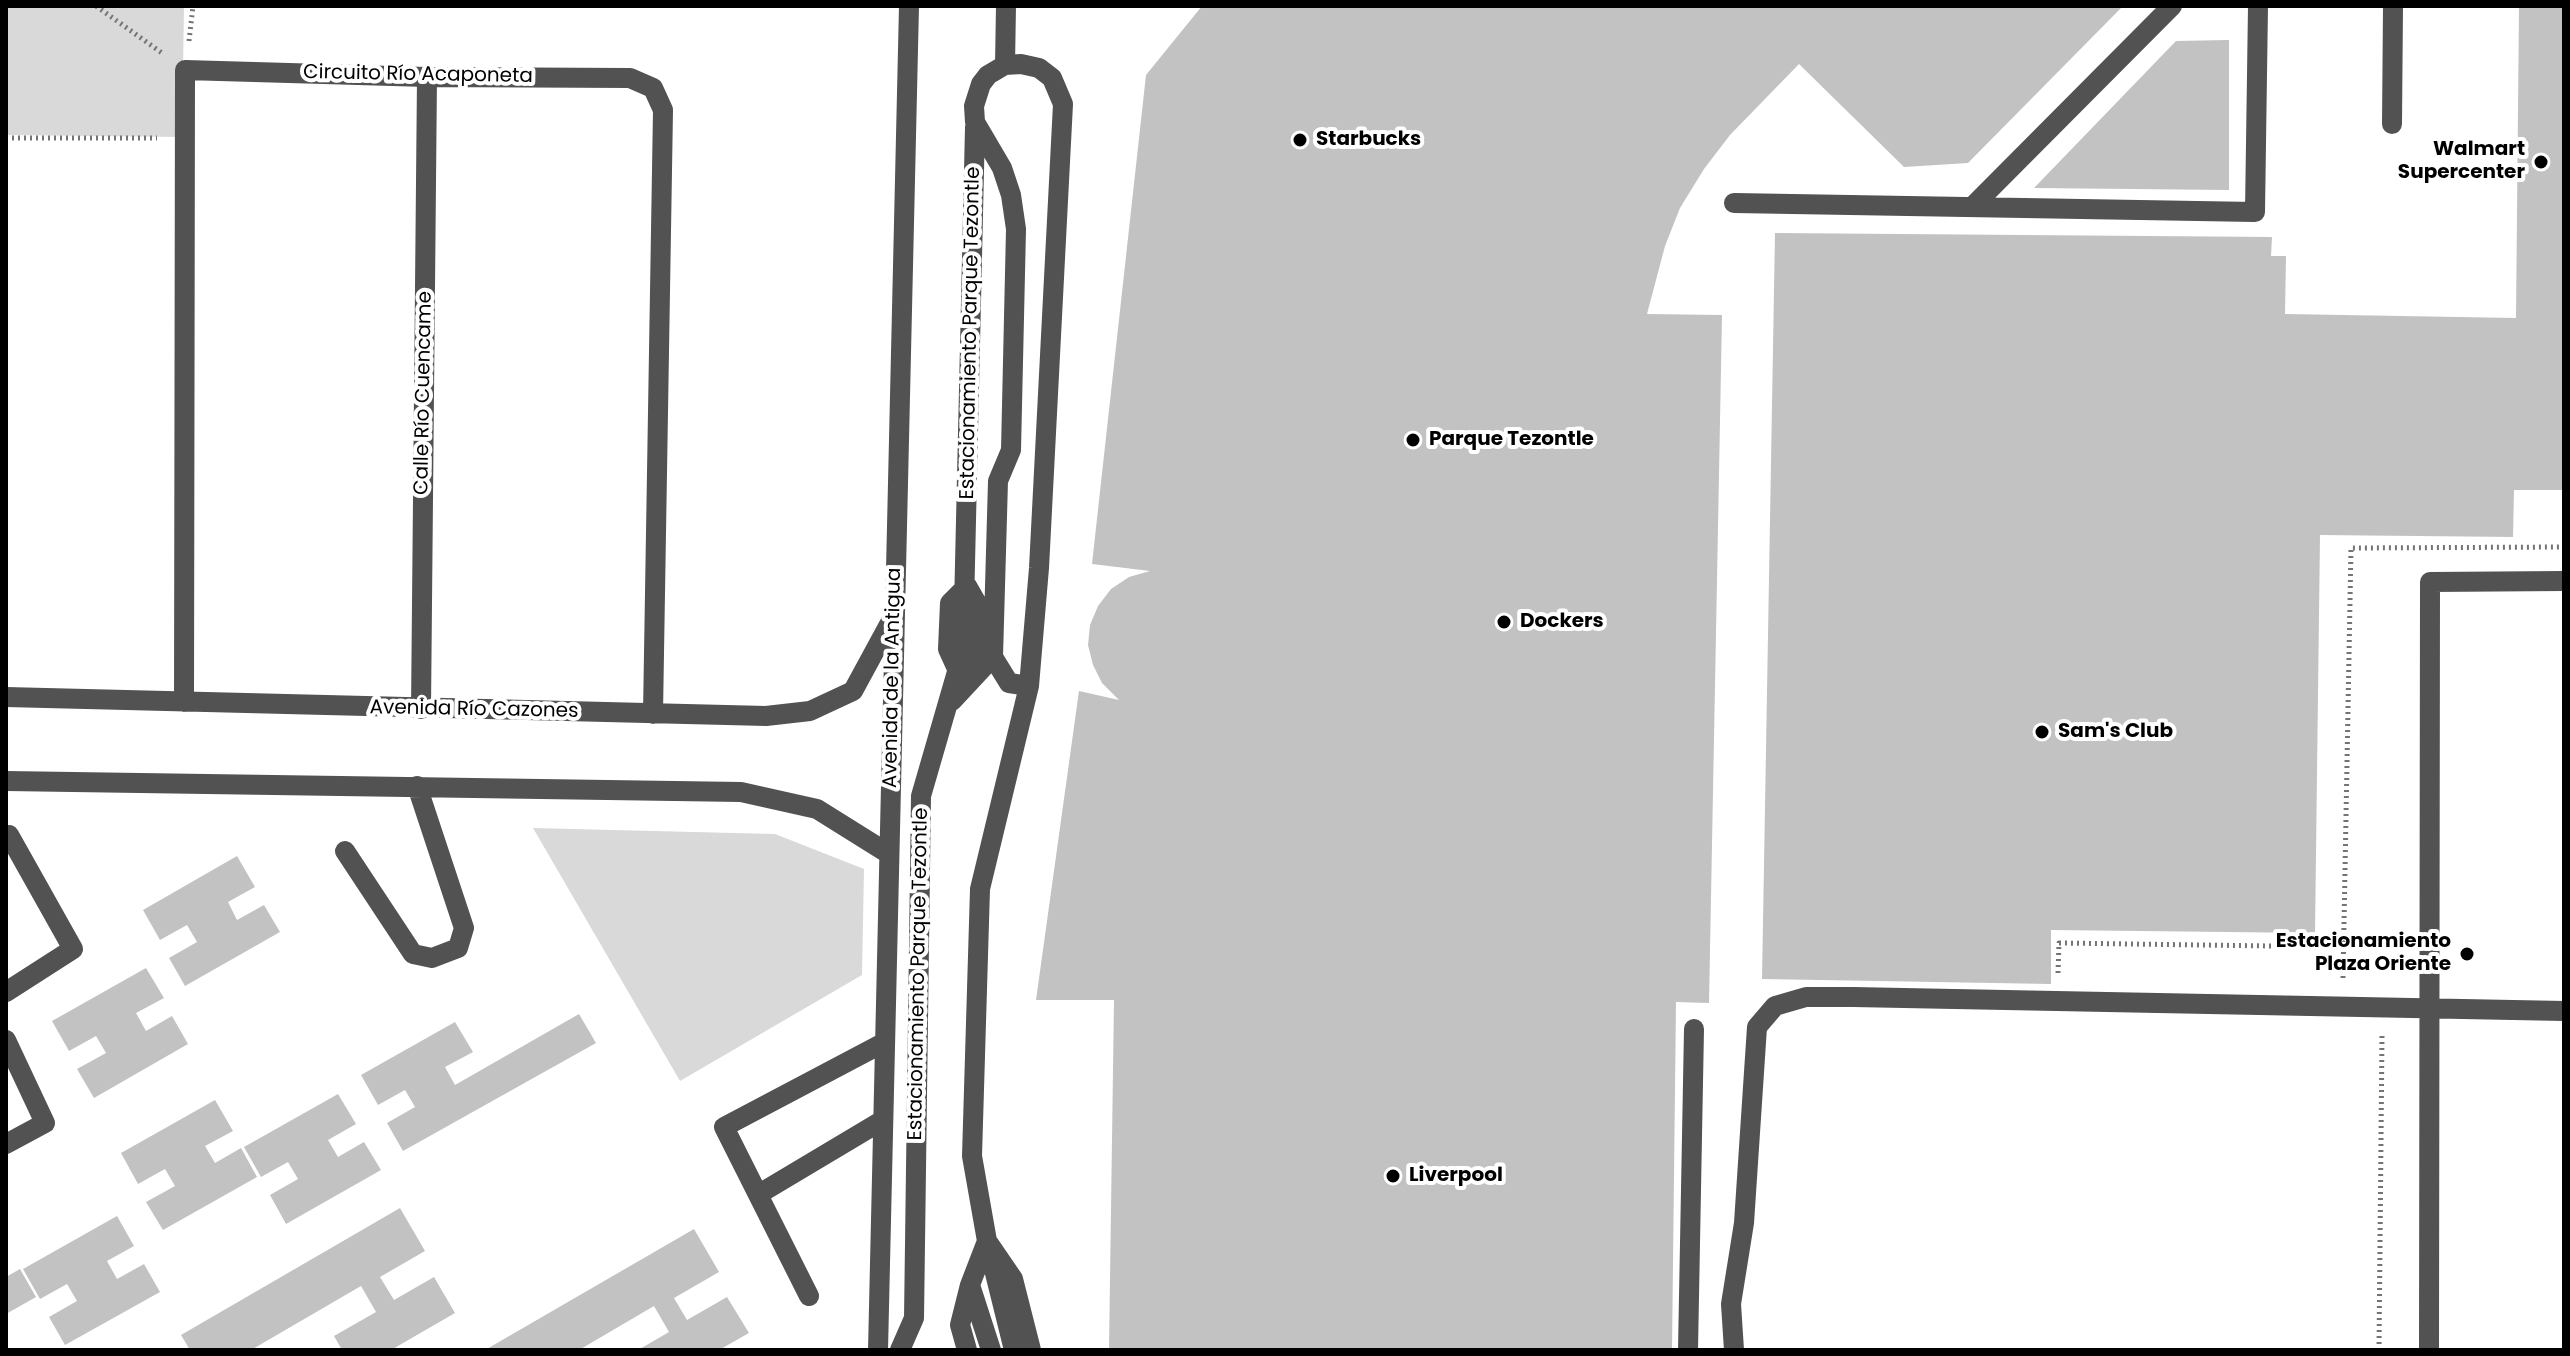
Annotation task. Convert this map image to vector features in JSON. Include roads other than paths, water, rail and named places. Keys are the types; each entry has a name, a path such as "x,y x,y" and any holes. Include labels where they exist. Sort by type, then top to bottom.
{"street":[{"name":"Avenida de la Antigua","path":"878,1350 909,6"},
{"path":"1006,6 1005,65 1021,64 1039,68 1056,85 1063,104 1039,568 1029,686 980,889 972,1156 987,1241 1014,1350"},
{"path":"1972,207 2172,6"},
{"path":"1734,203 2255,212 2258,6"},
{"path":"2392,124 2393,6"},
{"name":"Estacionamiento Parque Tezontle","path":"900,1350 914,1318 921,796 959,673 967,586 974,106 981,84 1005,65"},
{"name":"Circuito Río Acaponeta","path":"184,702 182,138 185,70 427,77 630,78 653,88 663,110 653,714"},
{"name":"Calle Río Cuencame","path":"421,709 427,77"},
{"name":"Estacionamiento Parque Tezontle","path":"975,122 1002,168 1011,195 1016,229 1011,450 998,481 993,657"},
{"path":"2429,1350 2430,582 2564,581"},
{"name":"Avenida Río Cazones","path":"6,697 766,716 810,711 853,691 893,617"},
{"path":"950,703 993,657 1009,683 1029,686"},
{"path":"6,781 741,792 817,809 889,854"},
{"path":"345,851 413,954 432,958 458,948 464,928 417,786"},
{"path":"6,992 73,949 9,835"},
{"path":"1734,1350 1731,1304 1744,1223 1757,1027 1775,1006 1806,997 2430,1011 2564,1011"},
{"path":"1688,1350 1694,1029"},
{"path":"6,1144 45,1123 7,1042"},
{"path":"809,1296 724,1127 885,1042"},
{"path":"759,1194 883,1120"},
{"path":"967,1350 960,1325 970,1285 987,1241"},
{"path":"987,1241 1013,1279 1031,1350"},
{"path":"970,1285 991,1350"}],"place":[{"name":"Starbucks","path":"1300,140"},
{"name":"Walmart Supercenter","path":"2541,162"},
{"name":"Parque Tezontle","path":"1413,440"},
{"name":"Dockers","path":"1504,622"},
{"name":"Sam's Club","path":"2042,732"},
{"name":"Estacionamiento Plaza Oriente","path":"2467,954"},
{"name":"Liverpool","path":"1393,1176"}]}
